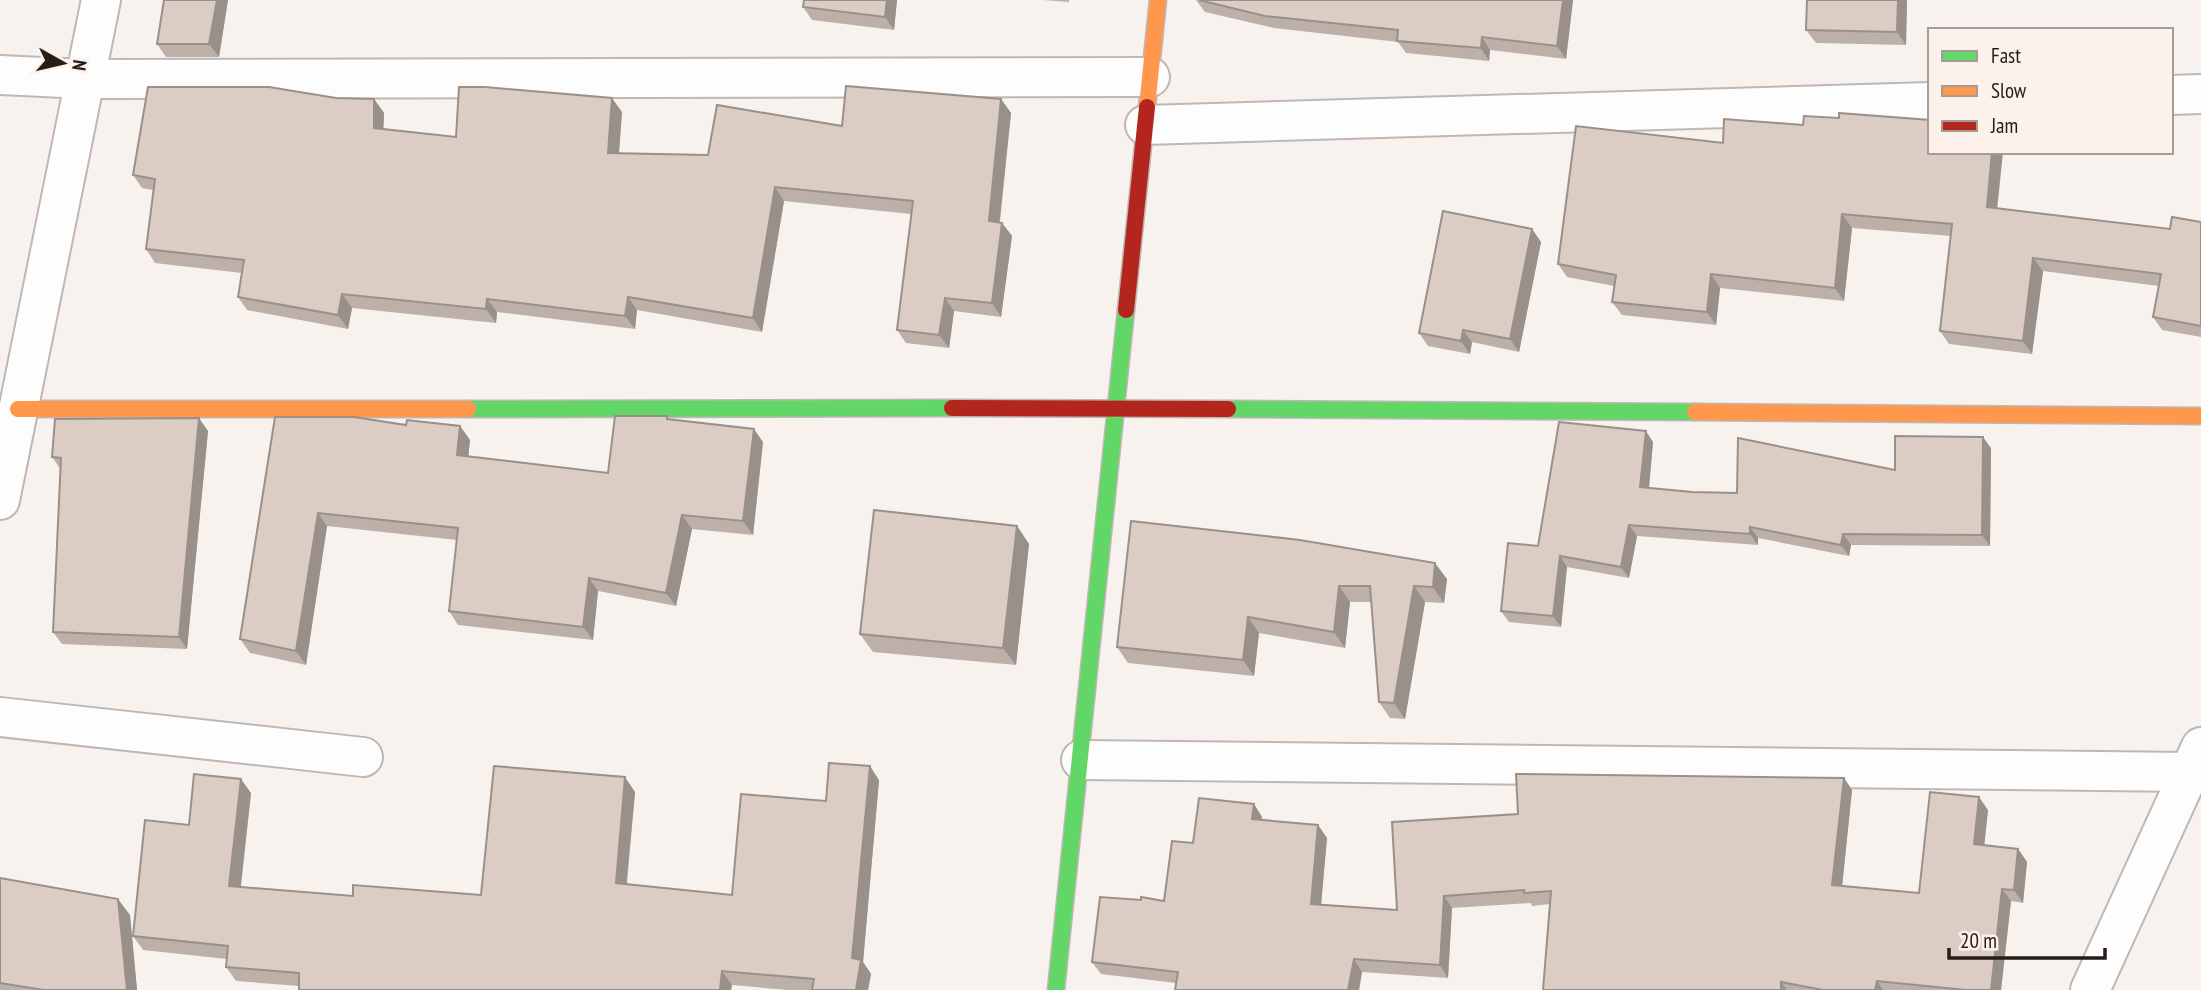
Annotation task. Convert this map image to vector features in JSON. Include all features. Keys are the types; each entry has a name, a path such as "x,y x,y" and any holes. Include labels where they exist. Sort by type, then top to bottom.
{"street":[{"path":"0,500 101,0"},
{"path":"1056,990 1158,0"},
{"path":"0,75 85,79 1150,77"},
{"path":"2173,95 2201,94"},
{"path":"1145,125 1928,102"},
{"path":"18,409 1118,408 2201,416"},
{"path":"0,716 363,757"},
{"path":"1081,760 2195,759 2090,990"}],"building":[{"path":"164,0 217,0 209,44 157,44"},
{"path":"804,0 887,0 885,17 803,7"},
{"path":"1199,0 1563,0 1557,46 1482,37 1481,48 1397,41 1398,30 1265,16"},
{"path":"1807,0 1898,0 1897,32 1806,30"},
{"path":"846,86 1001,99 989,221 1002,223 992,303 945,298 939,335 897,330 913,201 775,187 753,318 628,297 625,316 487,299 486,309 342,294 338,315 238,297 244,260 146,249 155,179 133,175 148,87 269,87 336,98 374,99 374,128 456,137 459,87 612,98 608,153 708,155 717,105 842,126"},
{"path":"1839,113 1928,120 1928,154 1992,154 1987,207 2170,229 2172,217 2201,222 2201,326 2153,317 2161,274 2033,258 2023,341 1940,331 1952,224 1842,214 1835,288 1711,274 1707,312 1612,302 1616,275 1558,264 1576,126 1723,143 1724,119 1803,125 1804,116 1839,118"},
{"path":"1443,211 1532,229 1510,339 1463,330 1461,341 1419,333"},
{"path":"615,416 667,416 667,419 754,429 743,521 682,515 666,593 589,578 583,627 449,611 458,528 318,513 296,651 240,639 275,417 354,417 406,425 407,420 460,426 457,455 608,473"},
{"path":"199,418 179,637 53,632 61,458 52,457 55,419"},
{"path":"1559,422 1646,431 1640,487 1692,492 1737,493 1738,438 1895,470 1895,436 1983,437 1982,535 1843,534 1841,545 1750,527 1750,534 1629,525 1621,567 1560,556 1553,616 1501,611 1508,543 1538,546"},
{"path":"874,510 1017,526 1003,648 860,634"},
{"path":"1131,521 1300,540 1435,563 1433,587 1414,586 1394,703 1379,702 1370,586 1339,586 1334,632 1248,617 1243,660 1117,647"},
{"path":"829,763 870,766 852,958 861,960 856,990 812,990 814,979 722,971 720,990 299,990 299,973 226,967 228,946 133,936 145,820 189,825 194,774 241,779 229,886 353,896 353,885 481,895 494,766 625,777 616,883 732,895 741,794 826,801"},
{"path":"1516,774 1844,778 1832,885 1919,893 1930,792 1979,797 1974,844 2018,849 2014,890 2002,889 1991,990 1877,981 1875,990 1823,990 1781,982 1781,990 1543,990 1551,891 1524,893 1524,890 1444,896 1440,965 1354,959 1348,990 1175,990 1178,972 1092,962 1100,897 1141,900 1141,897 1164,901 1172,841 1193,843 1199,798 1254,804 1252,819 1318,825 1311,904 1397,910 1392,822 1518,814"},
{"path":"0,878 118,899 127,990 44,990 0,983"}],"traffic: fast":[{"path":"1056,990 1126,310"},
{"path":"468,409 952,408"},
{"path":"1228,409 1695,412"}],"traffic: slow":[{"path":"1147,107 1158,0"},
{"path":"18,409 468,409"},
{"path":"1695,412 2201,416"}],"traffic: jam":[{"path":"1126,310 1147,107"},
{"path":"952,408 1228,409"}]}
